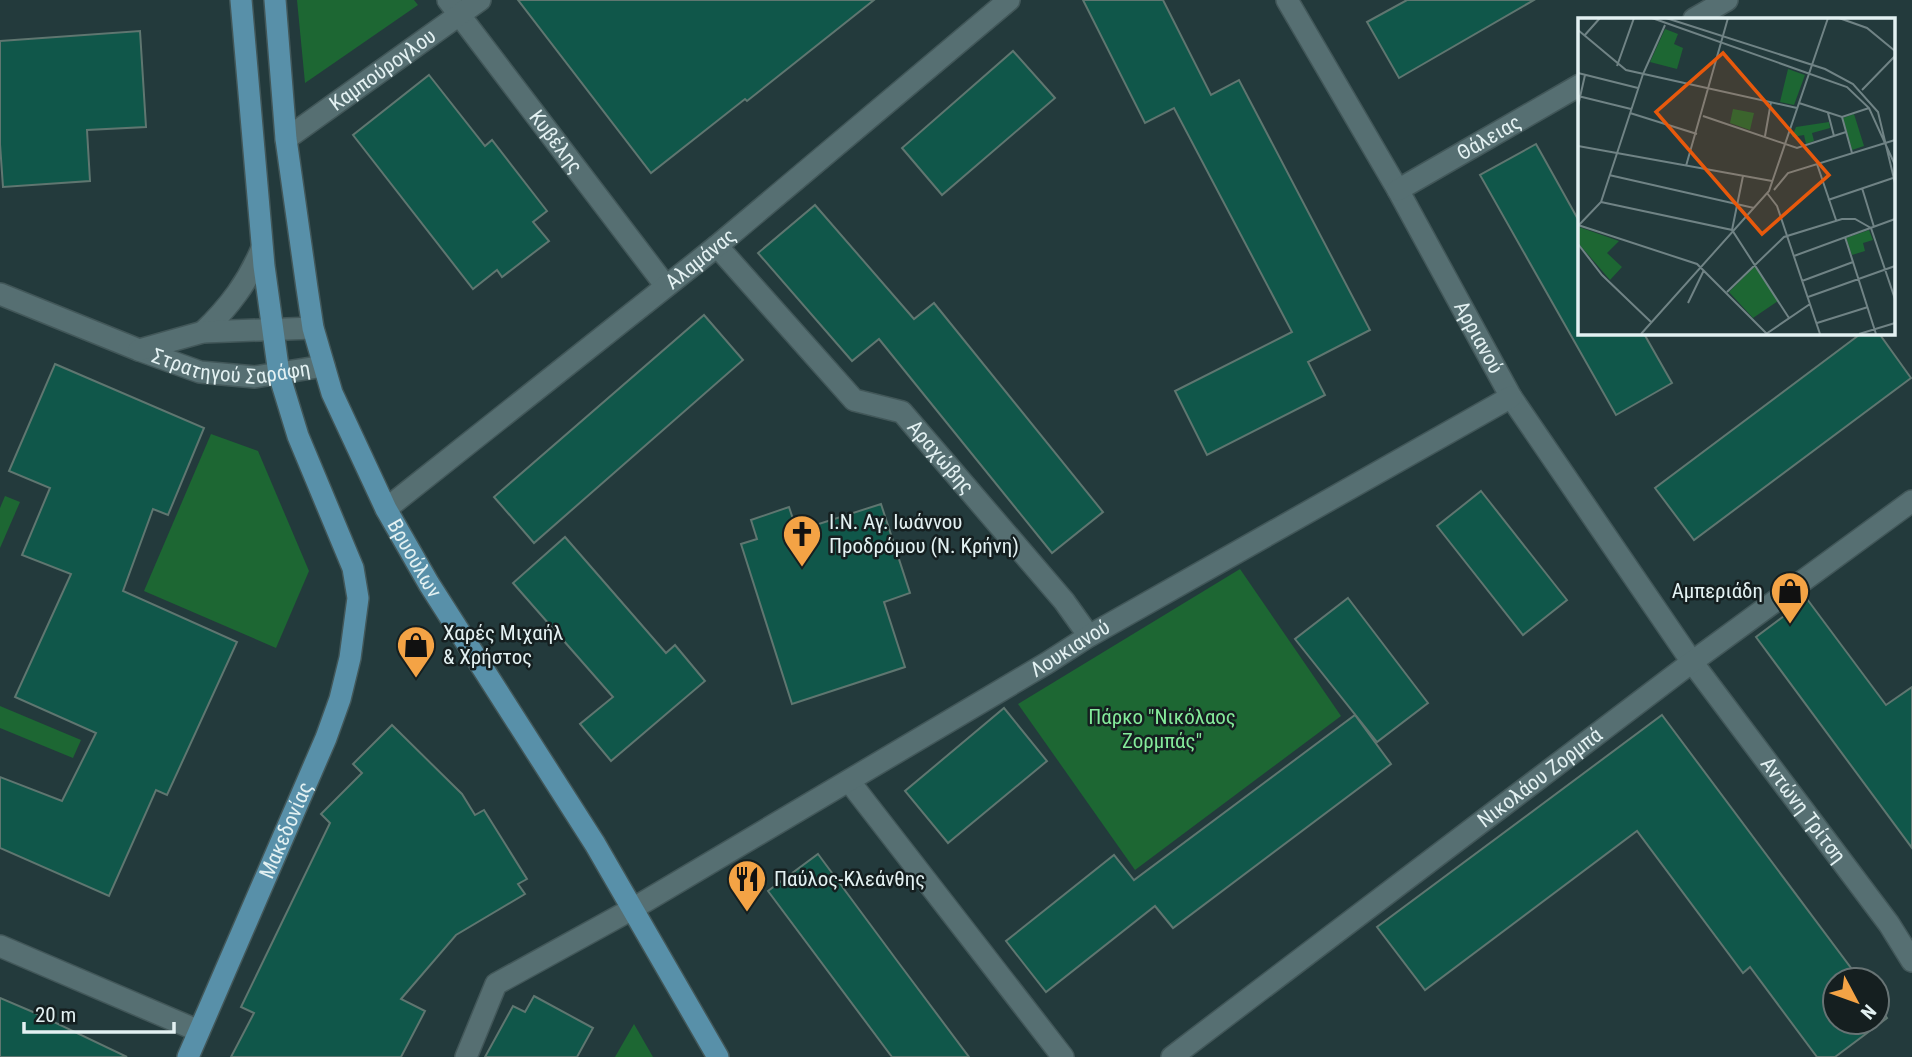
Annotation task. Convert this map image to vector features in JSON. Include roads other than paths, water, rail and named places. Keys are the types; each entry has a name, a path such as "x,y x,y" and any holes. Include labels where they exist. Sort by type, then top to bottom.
{"main road":[{"path":"241,0 262,248 279,374"},
{"name":"Βρυούλων","path":"275,0 286,139 313,328 332,393 386,509 467,647 634,908 718,1057"},
{"name":"Μακεδονίας","path":"188,1057 326,738 340,699 350,658 358,598 354,568 298,436 279,374"}],"street":[{"name":"Καμπούρογλου","path":"286,139 454,8 480,0"},
{"name":"Αλαμάνας","path":"386,509 717,246 1009,0"},
{"name":"Αρριανού","path":"1287,0 1398,190 1511,397 1692,662"},
{"path":"1696,18 1727,0"},
{"name":"Κυβέλης","path":"454,8 665,285"},
{"name":"Θάλειας","path":"1398,190 1578,86"},
{"name":"Αραχώβης","path":"717,246 854,400 902,412 1064,601 1089,636"},
{"path":"203,332 243,287 262,248"},
{"name":"Στρατηγού Σαράφη","path":"0,294 200,372 255,377 324,366"},
{"name":"Στρατηγού Σαράφη","path":"139,350 203,332 313,328"},
{"name":"Λουκιανού","path":"466,1057 496,984 634,908 1089,636 1511,397"},
{"name":"Νικολάου Ζορμπά","path":"1172,1057 1692,662 1912,502"},
{"name":"Αντώνη Τρίτση","path":"1692,662 1889,924 1912,961"},
{"path":"849,781 1063,1057"},
{"path":"0,946 199,1031"}],"place":[{"name":"Ι.Ν. Αγ. Ιωάννου Προδρόμου (Ν. Κρήνη)","path":"802,568"},
{"name":"Αμπεριάδη","path":"1790,625"},
{"name":"Χαρές Μιχαήλ & Χρήστος","path":"416,679"},
{"name":"Παύλος-Κλεάνθης","path":"747,913"}],"park label":[{"name":"Πάρκο \"Νικόλαος Ζορμπάς\"","path":"1162,729"}]}
